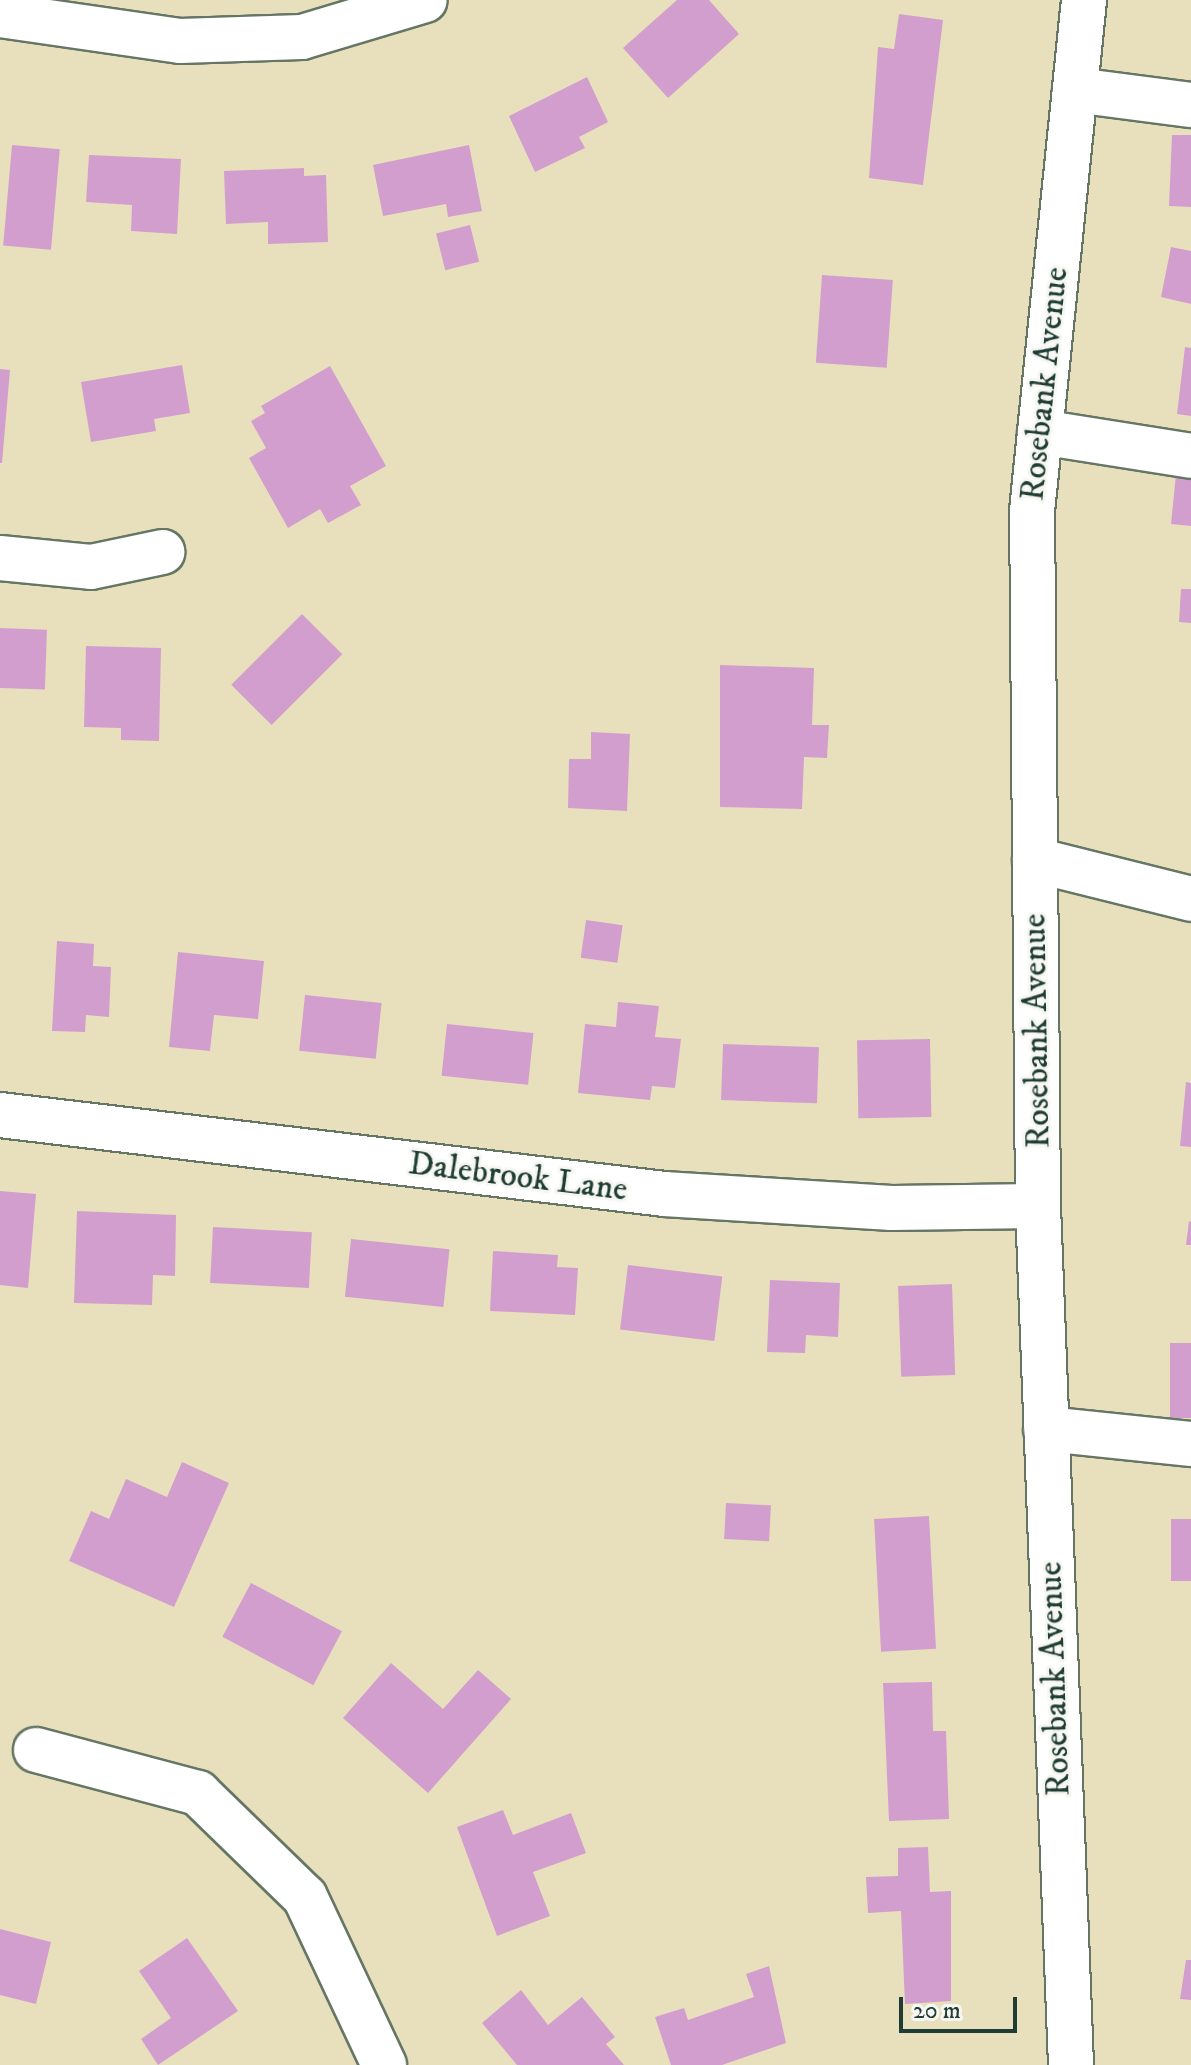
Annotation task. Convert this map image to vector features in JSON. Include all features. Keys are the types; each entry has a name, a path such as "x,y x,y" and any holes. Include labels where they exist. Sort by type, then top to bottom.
{"street":[{"path":"0,15 180,41 302,37 425,0"},
{"name":"Rosebank Avenue","path":"1071,2065 1038,1206 1032,511 1084,0"},
{"path":"1075,90 1191,105"},
{"path":"1040,432 1191,456"},
{"path":"0,558 91,567 162,552"},
{"path":"1035,860 1191,899"},
{"name":"Dalebrook Lane","path":"0,1115 664,1194 877,1207 1038,1206"},
{"path":"1046,1429 1191,1444"},
{"path":"36,1750 198,1793 305,1897 384,2065"}],"building":[{"path":"677,0 709,0 739,34 668,98 623,48"},
{"path":"899,14 943,20 923,185 869,178 878,47 894,49"},
{"path":"587,77 608,122 579,137 585,148 535,172 509,116"},
{"path":"1172,135 1191,135 1191,207 1169,206"},
{"path":"12,145 60,149 51,250 3,246"},
{"path":"469,145 482,211 448,217 446,204 383,216 373,165"},
{"path":"89,155 181,159 177,234 131,231 132,205 86,202"},
{"path":"304,168 304,176 326,175 328,242 268,244 268,222 226,224 224,171"},
{"path":"470,225 479,262 445,270 436,233"},
{"path":"1171,247 1191,251 1191,304 1161,297"},
{"path":"822,275 893,280 887,368 816,363"},
{"path":"1185,347 1191,348 1191,416 1177,414"},
{"path":"182,365 190,413 154,419 156,431 91,442 81,382"},
{"path":"330,366 386,466 350,486 361,505 328,523 320,509 288,528 249,458 266,448 251,421 265,413 261,406"},
{"path":"0,369 10,370 2,463 0,463"},
{"path":"1176,474 1191,475 1191,526 1171,524"},
{"path":"1181,589 1191,589 1191,623 1179,622"},
{"path":"302,614 342,654 272,725 231,685"},
{"path":"0,628 47,630 45,690 0,688"},
{"path":"86,646 161,648 159,741 121,740 121,728 84,727"},
{"path":"720,665 814,668 812,725 829,725 827,758 804,757 802,809 720,807"},
{"path":"591,732 630,734 627,811 568,808 569,759 591,759"},
{"path":"586,920 623,925 617,963 581,958"},
{"path":"57,941 94,944 93,966 111,967 109,1017 86,1015 85,1032 52,1031"},
{"path":"178,952 264,961 258,1019 214,1015 210,1051 169,1047"},
{"path":"305,995 382,1003 376,1059 299,1051"},
{"path":"618,1002 659,1006 655,1037 681,1039 675,1088 652,1086 650,1100 578,1093 585,1024 616,1027"},
{"path":"447,1024 534,1033 528,1085 442,1076"},
{"path":"930,1039 931,1117 858,1118 857,1040"},
{"path":"723,1044 819,1047 817,1103 721,1100"},
{"path":"1186,1082 1191,1083 1191,1147 1180,1146"},
{"path":"0,1191 36,1194 28,1288 0,1285"},
{"path":"77,1211 176,1215 175,1276 153,1275 152,1305 74,1303"},
{"path":"1189,1221 1191,1245 1186,1245"},
{"path":"213,1227 312,1232 309,1288 210,1283"},
{"path":"351,1239 449,1249 443,1307 345,1297"},
{"path":"493,1251 558,1255 557,1267 578,1268 575,1315 490,1311"},
{"path":"628,1265 722,1277 714,1341 620,1330"},
{"path":"770,1280 840,1283 838,1337 806,1335 805,1353 767,1352"},
{"path":"952,1284 955,1375 901,1377 898,1286"},
{"path":"1170,1343 1191,1343 1191,1418 1170,1418"},
{"path":"182,1462 229,1483 174,1607 69,1561 91,1511 109,1519 126,1479 167,1497"},
{"path":"726,1503 771,1505 769,1541 724,1539"},
{"path":"929,1516 936,1649 881,1652 874,1519"},
{"path":"1171,1519 1191,1519 1191,1581 1171,1581"},
{"path":"251,1583 342,1631 313,1685 222,1637"},
{"path":"391,1663 443,1709 478,1670 511,1699 428,1793 343,1718"},
{"path":"932,1682 933,1731 946,1731 949,1819 889,1821 883,1683"},
{"path":"503,1810 513,1835 571,1813 586,1853 533,1872 550,1916 497,1936 457,1827"},
{"path":"928,1847 930,1892 951,1891 951,2001 905,2004 901,1911 868,1913 866,1877 898,1876 898,1848"},
{"path":"0,1929 51,1942 36,2004 0,1995"},
{"path":"187,1938 238,2011 158,2065 141,2039 171,2018 139,1971"},
{"path":"1186,1960 1191,1960 1191,2000 1180,1999"},
{"path":"769,1966 786,2043 722,2065 671,2065 655,2017 684,2008 688,2020 754,1997 746,1974"},
{"path":"521,1990 548,2025 582,1997 615,2037 606,2044 624,2065 517,2065 482,2023"}]}
